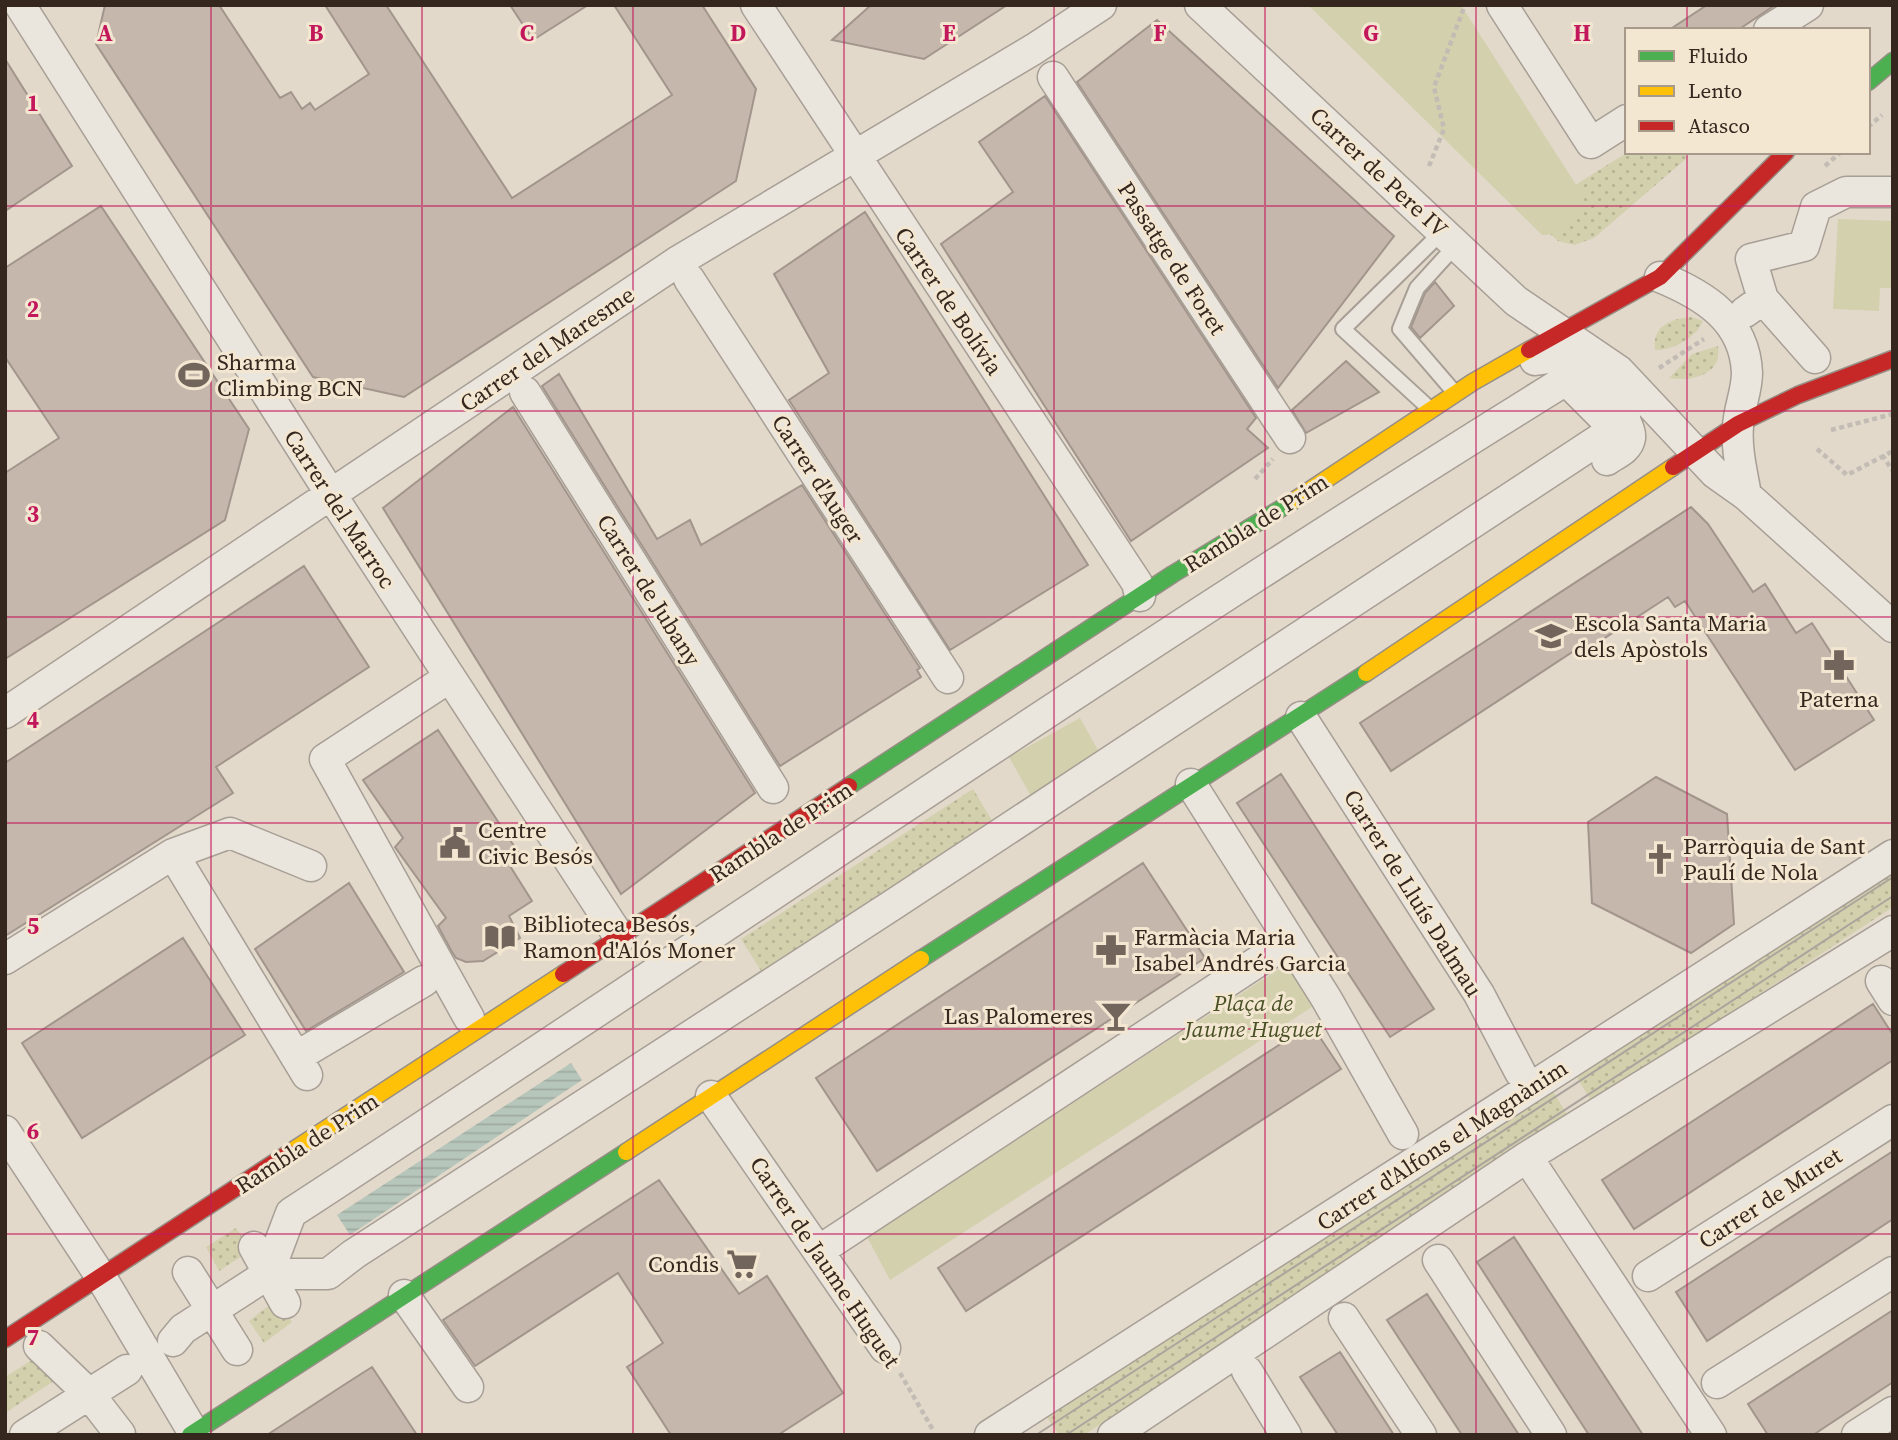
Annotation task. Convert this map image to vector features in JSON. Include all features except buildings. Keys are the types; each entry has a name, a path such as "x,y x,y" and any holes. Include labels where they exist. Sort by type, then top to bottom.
{"main road":[{"path":"1870,80 1893,61"},
{"name":"Rambla de Prim","path":"5,1339 1140,596 1325,482 1456,394 1660,277 1784,154"},
{"path":"193,1434 1191,784 1301,717 1738,424 1797,395 1893,359"}],"street":[{"name":"Carrer del Marroc","path":"20,5 330,493 620,938"},
{"name":"Carrer de Bolívia","path":"756,5 853,156 1138,583 1140,596"},
{"name":"Carrer del Maresme","path":"5,713 677,262 1034,49 1101,5"},
{"name":"Carrer de Pere IV","path":"1200,5 1517,301 1562,333"},
{"path":"1502,5 1591,143 1625,121"},
{"path":"1772,28 1808,5"},
{"name":"Passatge de Foret","path":"1053,77 1290,438"},
{"path":"1815,358 1754,306 1751,259 1804,246 1816,208 1846,192 1893,192"},
{"path":"1660,277 1696,292 1713,305 1740,337 1747,372 1738,424 1739,456 1746,495"},
{"name":"Carrer d'Auger","path":"689,279 948,678"},
{"path":"1562,333 1619,371 1715,473 1746,495 1893,627"},
{"path":"1535,360 1555,358 1574,368 1630,436 1626,448 1606,460"},
{"name":"Rambla de Prim","path":"268,1274 291,1213 1078,694 1493,425 1566,380 1620,423"},
{"name":"Carrer de Jubany","path":"525,392 773,788"},
{"path":"25,1435 268,1274 328,1273 1620,423"},
{"path":"450,677 325,760 469,1017"},
{"name":"Carrer de Lluís Dalmau","path":"1301,717 1479,994 1520,1072"},
{"path":"1191,784 1326,998 1403,1134"},
{"path":"5,959 173,854 230,833 312,866"},
{"path":"173,854 301,1066 424,981"},
{"name":"Carrer d'Alfons el Magnànim","path":"990,1435 1893,855"},
{"path":"1113,1435 1527,1157 1893,931"},
{"path":"820,1250 1289,942"},
{"name":"Carrer de Jaume Huguet","path":"711,1096 820,1250 885,1348"},
{"name":"Carrer de Muret","path":"1648,1276 1893,1120"},
{"path":"5,1131 101,1277 160,1345 193,1434"},
{"path":"1527,1157 1711,1435"},
{"path":"254,1247 285,1303"},
{"path":"1438,1260 1552,1435"},
{"path":"188,1272 237,1350"},
{"path":"1717,1383 1893,1272"},
{"path":"404,1295 468,1387"},
{"path":"1344,1318 1421,1435"},
{"path":"39,1346 89,1394 120,1434"},
{"path":"1247,1371 1286,1435"},
{"path":"1857,1435 1891,1418"}],"lane":[{"path":"1450,238 1416,288 1400,329 1456,394"},
{"path":"1432,410 1343,329 1450,238"}],"path":[{"path":"1429,166 1444,129 1434,87 1465,5"},
{"path":"1652,373 1708,336"},
{"path":"1831,430 1893,414"},
{"path":"1817,449 1847,475 1893,451"},
{"path":"1882,455 1893,471"},
{"name":"Carrer de Jaume Huguet","path":"885,1348 933,1430"}],"green space":[{"path":"1308,5 1461,5 1582,194 1576,218 1566,229 1542,235"},
{"path":"1625,154 1684,154 1687,158 1594,238 1574,245 1558,241 1485,176 1572,187"},
{"path":"1838,219 1893,221 1893,288 1880,288 1879,311 1833,309"},
{"path":"1691,317 1703,321 1690,337 1676,345 1655,350 1656,335 1664,325"},
{"path":"1718,346 1718,356 1710,370 1686,379 1669,378 1692,354"},
{"path":"1080,718 1103,759 1032,798 1009,757"},
{"path":"973,789 993,822 763,974 741,939"},
{"path":"1893,866 1893,907 1592,1103 1575,1074"},
{"name":"Plaça de Jaume Huguet","path":"1299,956 1326,998 890,1280 867,1237"},
{"path":"1551,1088 1570,1119 1084,1435 1059,1435 1047,1417"},
{"path":"236,1228 251,1250 219,1271 206,1247"},
{"path":"277,1299 292,1322 264,1343 249,1321"},
{"path":"38,1356 54,1381 5,1413 5,1377"}],"shaded area":[{"path":"571,1063 582,1080 350,1235 337,1215"}],"tram line":[{"path":"1036,1435 1893,877"},
{"path":"1066,1435 1893,896"}],"traffic: fast":[{"path":"1870,80 1893,61"},
{"path":"849,786 1173,574 1295,500"},
{"path":"921,959 1366,673"},
{"path":"190,1435 626,1152"}],"traffic: slow":[{"path":"1295,500 1473,382 1529,350"},
{"path":"1366,673 1673,467"},
{"path":"626,1152 921,959"},
{"path":"289,1153 563,974"}],"traffic: jam":[{"path":"1529,350 1660,277 1784,154"},
{"path":"1673,467 1738,424 1798,395 1893,359"},
{"path":"563,974 849,786"},
{"path":"5,1339 289,1153"}],"place":[{"name":"Sharma Climbing BCN","path":"194,375"},
{"name":"Escola Santa Maria dels Apòstols","path":"1551,636"},
{"name":"Paterna","path":"1839,665"},
{"name":"Centre Civic Besós","path":"455,843"},
{"name":"Parròquia de Sant Paulí de Nola","path":"1660,859"},
{"name":"Biblioteca Besós, Ramon d'Alós Moner","path":"500,937"},
{"name":"Farmàcia Maria Isabel Andrés Garcia","path":"1111,950"},
{"name":"Las Palomeres","path":"1116,1016"},
{"name":"Condis","path":"742,1264"}]}
